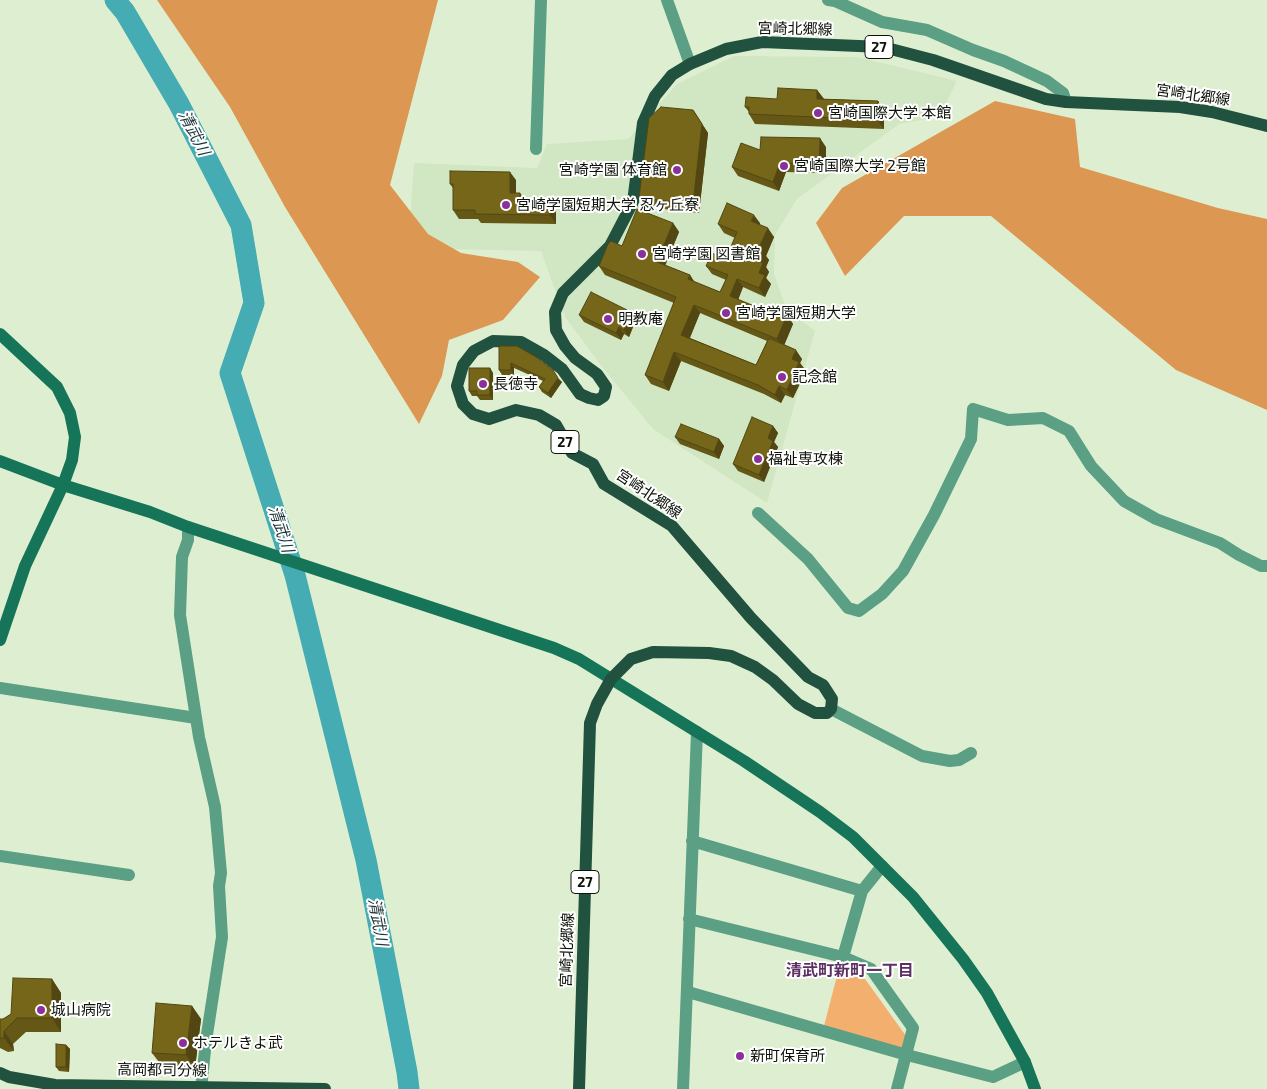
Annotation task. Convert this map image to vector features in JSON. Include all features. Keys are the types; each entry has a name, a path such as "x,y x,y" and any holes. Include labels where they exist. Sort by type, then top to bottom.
{"main road":[{"name":"宮崎北郷線","path":"579,1089 590,724 596,704 611,679 631,659 653,652 709,653 731,656 755,667 773,680 798,704 815,713 827,712 831,709 832,699 823,685 808,677 794,664 751,618 672,526 604,484 593,464 572,453 556,425 540,415 516,410 490,419 473,414 463,404 457,386 462,365 474,351 493,341 521,342 544,354 562,369 580,394 598,400 604,396 606,388 597,374 575,358 565,346 556,330 555,312 563,293 610,246 633,202 643,122 655,96 672,75 690,64 726,49 762,42 883,47 934,60 1046,99 1066,102 1180,107 1212,112 1267,126"},
{"name":"高岡都司分線","path":"0,1073 9,1077 54,1087 325,1089"}],"street":[{"path":"536,149 541,0"},
{"path":"667,0 690,64"},
{"path":"828,0 835,1 882,22 927,30 1004,61 1047,80 1063,93 1066,102"},
{"path":"0,334 57,387 70,413 75,437 72,460 63,485 25,566 0,640"},
{"path":"758,513 808,559 848,608 859,611 882,594 903,570 934,515 971,439 973,409 1008,420 1043,418 1070,431 1091,466 1124,501 1156,520 1220,543 1238,555 1261,566 1267,566"},
{"path":"0,461 63,485 150,512 188,527 554,648 579,658 744,761 820,812 853,837 913,898 963,959 987,993 1025,1062 1035,1089"},
{"path":"188,527 188,540 182,557 180,615 199,737 215,807 221,873 219,886 222,937 206,1041 201,1088"},
{"path":"0,688 196,718"},
{"path":"831,709 922,756 950,761 959,760 971,753"},
{"path":"684,1089 697,732"},
{"path":"692,841 862,891"},
{"path":"0,856 129,875"},
{"path":"842,957 862,891 882,866"},
{"path":"689,919 842,957 871,969 913,1028 897,1089"},
{"path":"688,992 907,1055 992,1077 1025,1062"}],"shaded area":[{"path":"157,0 438,0 390,185 428,234 461,253 518,262 540,277 503,320 449,340 442,376 419,424 285,207 230,107"},
{"path":"734,56 857,57 957,81 939,117 899,124 797,199 775,235 774,274 786,308 815,331 767,503 653,429 603,368 565,317 541,251 408,248 414,163 537,168 547,144 628,139 677,84"},
{"path":"995,101 1075,119 1080,167 1218,208 1267,219 1267,410 1176,370 991,216 904,216 845,276 816,223 842,188"},
{"path":"838,972 865,979 906,1036 902,1050 824,1026"}],"building":[{"path":"778,88 817,90 817,99 878,101 877,120 749,114 749,107 745,107 746,97 777,99"},
{"name":"宮崎学園 体育館","path":"661,107 693,110 702,124 693,204 639,198 649,118"},
{"name":"宮崎国際大学 2号館","path":"761,137 820,138 819,164 780,163 773,182 732,167 741,143 760,150"},
{"path":"450,171 510,172 510,193 520,193 520,200 550,200 550,215 475,214 475,210 453,210 453,184 450,184"},
{"path":"727,203 754,215 751,221 768,228 758,250 763,252 759,261 763,263 759,273 765,275 759,288 737,279 730,296 776,315 778,312 787,315 777,339 694,305 681,335 756,365 769,338 796,350 792,359 799,362 787,390 779,386 775,395 758,385 674,352 663,382 645,375 676,297 599,266 611,241 622,246 637,209 673,223 657,262 690,275 688,279 720,292 728,275 706,266 712,253 716,255 718,250 722,252 724,247 730,249 737,232 718,224"},
{"name":"明教庵","path":"591,292 627,310 623,318 628,320 624,330 619,327 616,333 579,315"},
{"path":"499,346 517,346 553,370 558,378 548,393 539,387 545,379 511,363 511,370 499,370"},
{"name":"長徳寺","path":"469,368 490,368 490,395 477,395 477,391 469,391"},
{"name":"福祉専攻棟","path":"752,417 773,426 768,438 773,441 759,475 733,464"},
{"path":"681,424 719,439 714,452 675,437"},
{"path":"13,978 52,979 52,1018 17,1018 4,1031 4,1038 0,1038 0,1019 11,1014"},
{"path":"156,1003 192,1006 186,1055 152,1053"},
{"path":"56,1044 66,1045 66,1067 56,1067"}],"waterway":[{"name":"清武川","path":"115,0 125,12 179,104 241,225 254,303 230,373 295,575 366,860 409,1089"}],"place":[{"name":"宮崎国際大学 本館","path":"818,113"},
{"name":"宮崎国際大学 2号館","path":"784,166"},
{"name":"宮崎学園 体育館","path":"677,170"},
{"name":"宮崎学園短期大学 忍ヶ丘寮","path":"506,205"},
{"name":"宮崎学園 図書館","path":"642,254"},
{"name":"宮崎学園短期大学","path":"726,313"},
{"name":"明教庵","path":"608,319"},
{"name":"記念館","path":"782,377"},
{"name":"長徳寺","path":"483,384"},
{"name":"福祉専攻棟","path":"758,459"},
{"name":"城山病院","path":"41,1010"},
{"name":"ホテルきよ武","path":"183,1043"},
{"name":"新町保育所","path":"740,1056"}],"district":[{"name":"清武町新町一丁目","path":"850,971"}]}
